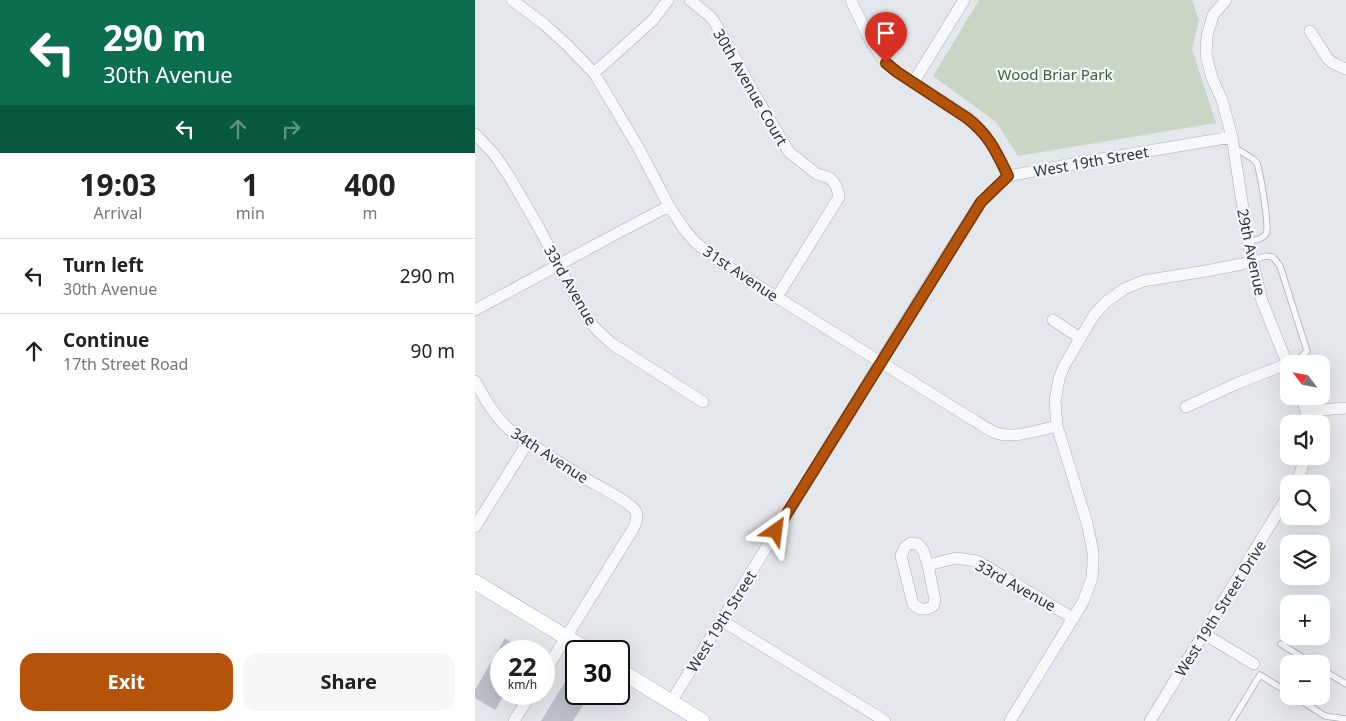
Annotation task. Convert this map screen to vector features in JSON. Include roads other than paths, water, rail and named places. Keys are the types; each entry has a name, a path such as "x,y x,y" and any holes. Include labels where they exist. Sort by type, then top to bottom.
{"main road":[{"path":"475,582 570,640"},
{"path":"630,677 702,721"}],"street":[{"name":"31st Avenue","path":"512,0 544,24 594,73 638,146 669,206 695,242 722,264 997,433 1007,435 1057,426"},
{"path":"594,73 653,20 668,0"},
{"name":"30th Avenue Court","path":"690,0 711,18 789,152 817,174 829,178 835,183 837,188 839,196 777,297"},
{"path":"851,0 877,51 886,63 977,126 996,150 1008,176"},
{"path":"913,83 964,0"},
{"path":"1227,0 1213,15 1207,36 1206,55 1222,100 1233,142"},
{"path":"1310,31 1328,58 1333,63 1346,69"},
{"name":"33rd Avenue","path":"475,134 494,154 509,176 572,291 597,331 611,343 703,402"},
{"name":"West 19th Street","path":"671,702 981,202 1008,176 1067,165 1233,142"},
{"name":"29th Avenue","path":"1233,142 1252,260 1262,301 1284,355"},
{"path":"475,310 669,206"},
{"path":"1010,721 1083,602 1092,578 1093,552 1087,523 1057,426 1055,402 1059,379 1064,366 1100,308 1124,289 1143,281 1206,271 1242,264 1252,260"},
{"path":"1053,320 1080,338"},
{"path":"1186,407 1238,383 1280,369"},
{"name":"34th Avenue","path":"475,381 500,422 528,442 625,503 635,511 637,516 637,522 633,529 565,637"},
{"path":"1304,405 1307,415"},
{"path":"1306,411 1346,408"},
{"path":"475,526 528,442"},
{"name":"West 19th Street Drive","path":"1150,721 1280,509"},
{"path":"911,543 918,544 923,550 928,566 935,600 933,606 926,610 919,609 913,604 901,556 905,547 911,543"},
{"name":"33rd Avenue","path":"928,566 956,558 977,561 1073,618"},
{"path":"721,620 885,721"},
{"path":"1204,634 1254,664"},
{"path":"555,654 565,637"},
{"path":"514,721 524,705"}],"lane":[{"path":"1233,142 1257,163 1267,220 1267,230 1264,236 1260,239 1248,241"},
{"path":"1252,260 1266,256 1273,257 1280,266 1307,351 1303,355"},
{"path":"1283,645 1299,655"},
{"path":"1330,674 1346,684"},
{"path":"1232,721 1260,675 1280,687"},
{"path":"1308,705 1325,716 1346,719"}],"park label":[{"name":"Wood Briar Park","path":"1055,74"}]}
